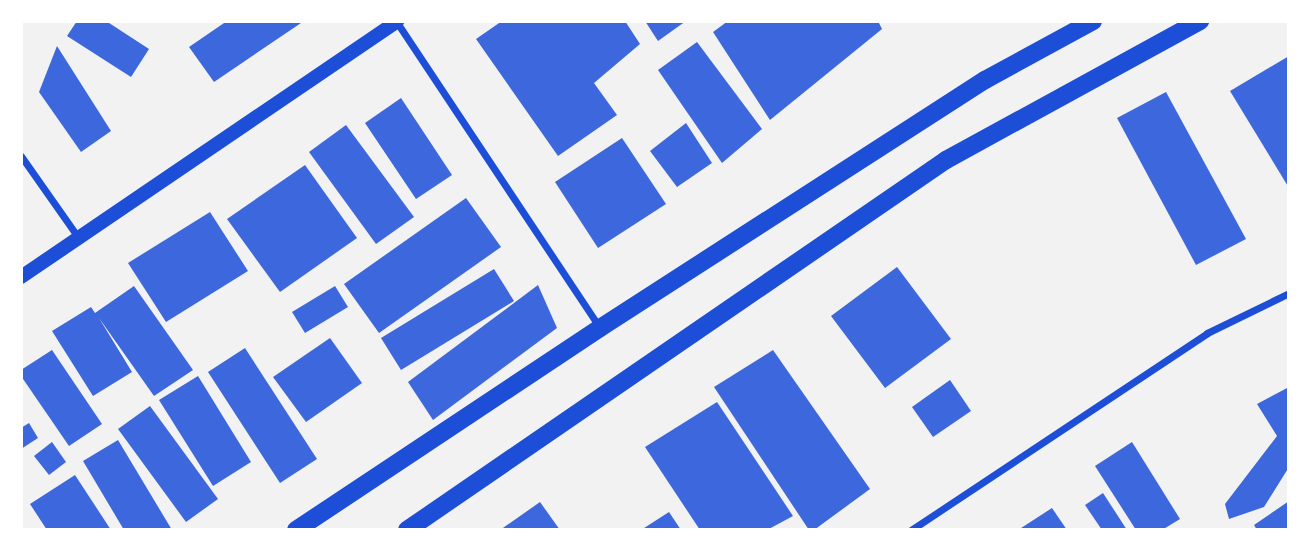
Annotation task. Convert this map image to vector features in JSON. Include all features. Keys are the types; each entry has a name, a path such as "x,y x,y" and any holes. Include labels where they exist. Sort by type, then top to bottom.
{"main road":[{"path":"21,277 397,21"},
{"path":"296,530 600,328 985,80 1093,21"},
{"path":"407,530 946,160 1200,21"}],"street":[{"path":"397,21 600,328"},
{"path":"21,156 27,160 78,237"},
{"path":"911,530 1208,333 1289,293"}],"building":[{"path":"77,21 106,21 149,49 131,77 67,36"},
{"path":"227,21 301,23 214,82 189,47"},
{"path":"502,21 625,21 640,44 594,83 617,115 558,156 476,39"},
{"path":"645,21 686,21 658,41"},
{"path":"728,21 878,21 882,29 770,120 713,32"},
{"path":"697,42 762,129 722,163 658,70"},
{"path":"57,46 111,131 81,152 39,92"},
{"path":"1289,56 1289,188 1230,91"},
{"path":"1166,92 1246,239 1196,265 1117,118"},
{"path":"401,98 452,175 416,199 365,123"},
{"path":"686,123 712,163 677,187 650,151"},
{"path":"346,125 414,217 376,244 309,152"},
{"path":"622,138 666,204 598,248 555,182"},
{"path":"305,165 357,238 280,292 227,219"},
{"path":"466,198 501,247 379,333 344,284"},
{"path":"210,212 248,271 166,322 128,263"},
{"path":"897,267 951,339 885,388 831,316"},
{"path":"494,269 514,301 401,370 381,338"},
{"path":"538,285 557,328 433,420 408,382"},
{"path":"134,286 193,370 154,396 99,318 132,372 93,396 52,331 91,307 95,313"},
{"path":"335,286 348,307 305,333 292,312"},
{"path":"330,338 362,383 306,422 273,377"},
{"path":"245,348 317,459 280,483 208,372"},
{"path":"52,350 102,424 69,446 21,376 21,370"},
{"path":"773,350 870,489 814,530 809,530 714,387"},
{"path":"198,376 251,462 213,486 159,400"},
{"path":"950,380 971,411 933,437 912,407"},
{"path":"1289,387 1289,467 1264,507 1229,519 1225,504 1277,436 1257,404"},
{"path":"717,402 793,516 767,530 700,530 645,447"},
{"path":"150,406 218,499 186,522 118,429"},
{"path":"29,423 38,438 21,449 21,428"},
{"path":"118,440 172,530 124,530 83,461"},
{"path":"52,442 66,462 49,475 34,456"},
{"path":"1132,442 1180,519 1162,530 1136,530 1095,466"},
{"path":"75,475 111,530 47,530 30,504"},
{"path":"1103,493 1127,530 1102,530 1085,505"},
{"path":"1289,501 1289,530 1257,530 1254,525"},
{"path":"540,502 560,530 500,530"},
{"path":"1052,508 1067,530 1018,530"},
{"path":"669,512 681,530 641,530"}]}
